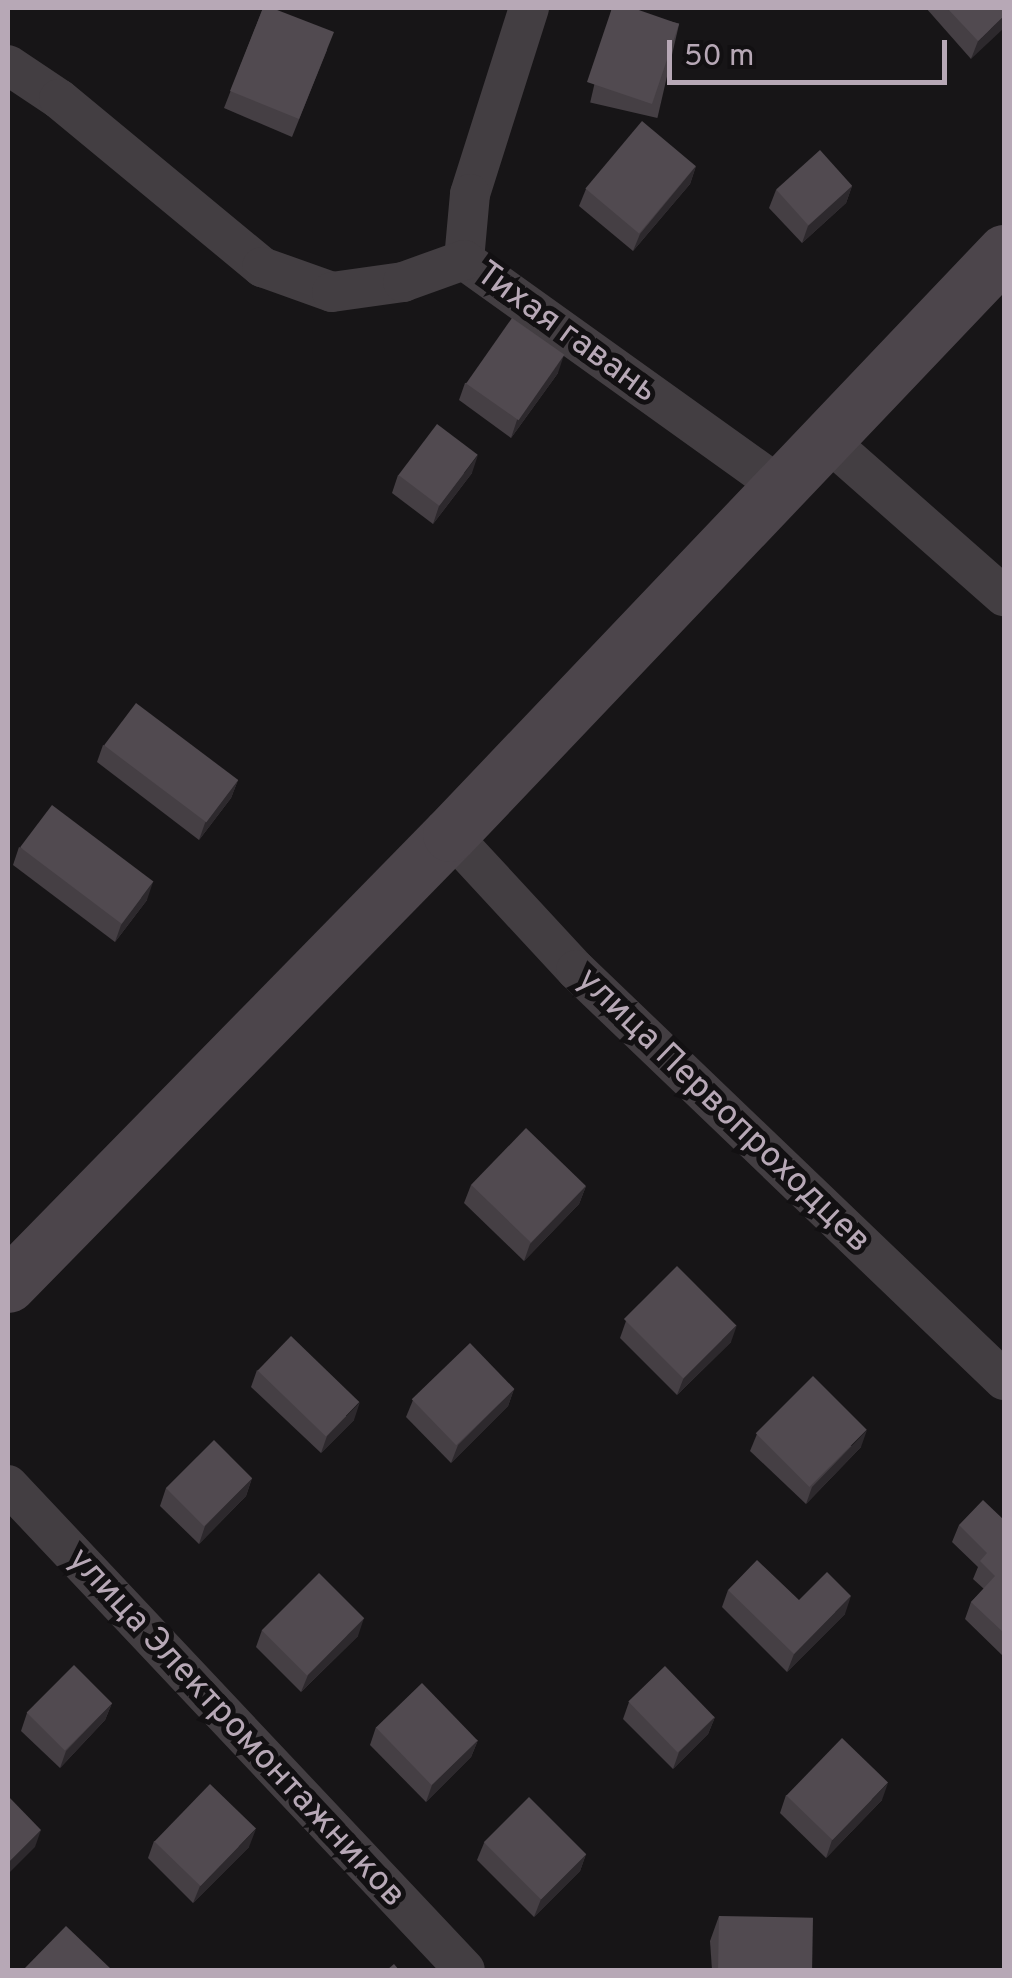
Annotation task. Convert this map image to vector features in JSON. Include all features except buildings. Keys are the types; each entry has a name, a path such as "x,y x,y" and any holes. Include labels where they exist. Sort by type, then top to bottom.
{"street":[{"name":"Тихая гавань","path":"529,8 470,194 464,260 783,488"},
{"path":"8,64 59,99 262,267 332,292 402,282 464,260"},
{"path":"8,1285 450,834 1004,252"},
{"path":"828,441 1004,596"},
{"name":"улица Первопроходцев","path":"450,834 576,970 1004,1380"},
{"name":"улица Электромонтажников","path":"8,1485 465,1970"}]}
